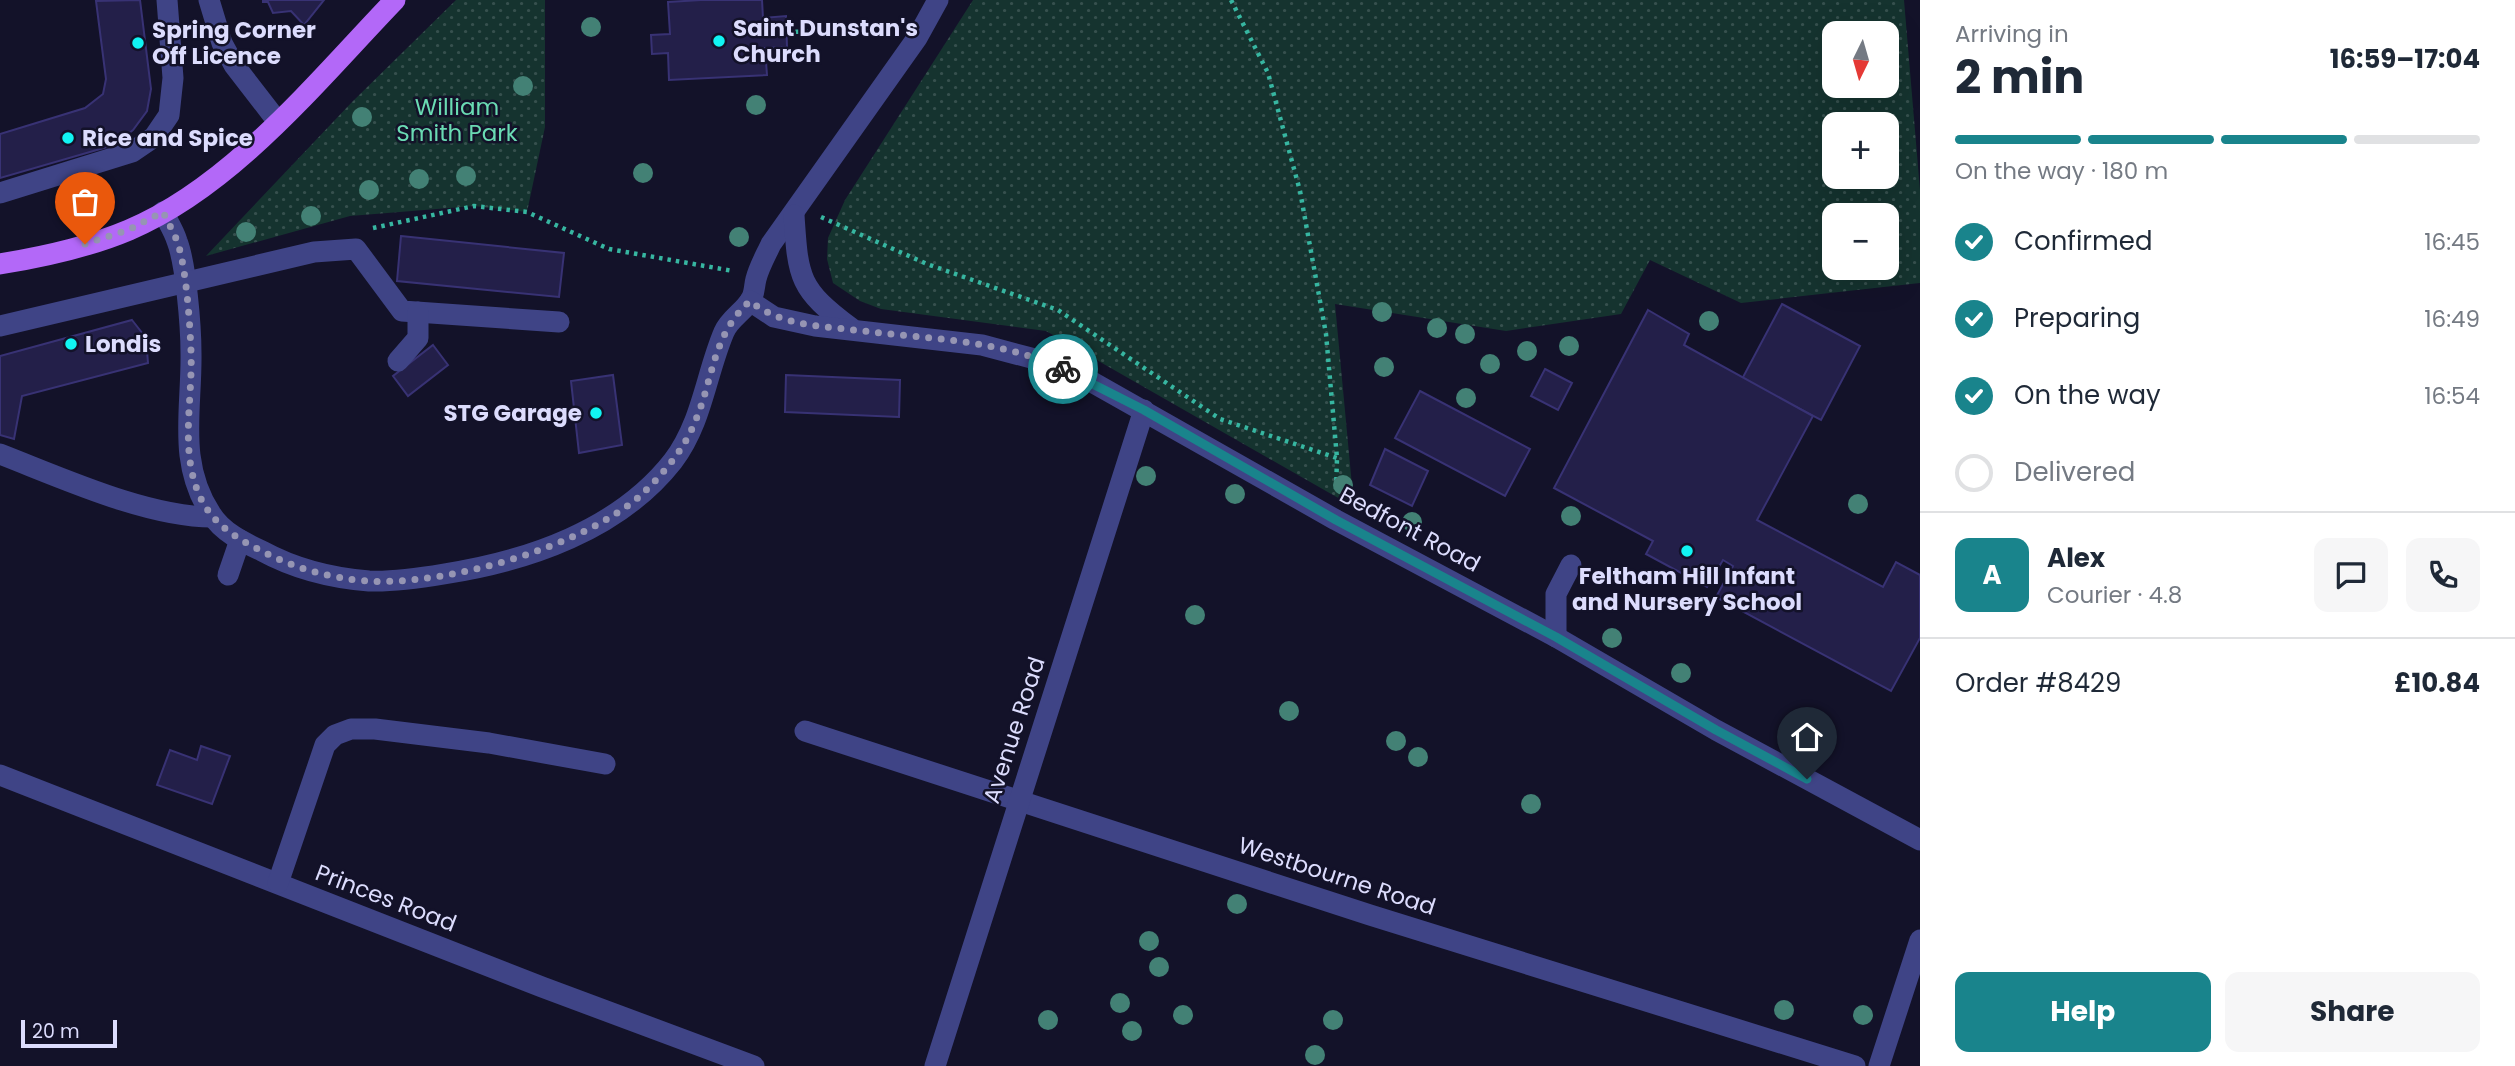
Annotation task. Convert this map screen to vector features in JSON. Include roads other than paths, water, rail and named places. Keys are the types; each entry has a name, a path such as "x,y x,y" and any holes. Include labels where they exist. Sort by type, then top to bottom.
{"main road":[{"path":"0,264 42,258 128,230 163,212 221,174 278,122 395,0"}],"street":[{"path":"8,191 132,152 155,137 169,115 173,78 167,0"},
{"path":"209,0 222,43 234,65 278,122"},
{"path":"163,212 177,242 184,281 191,351 188,450 198,493 212,517 240,540 284,563 317,573 370,581 418,578 471,570 525,557 597,525 640,496 674,460 694,424 725,329 750,301 756,278 771,244 797,211 917,38 938,0"},
{"path":"797,211 797,261 804,284 823,307 853,330"},
{"path":"0,326 314,252 356,249 402,311 559,322"},
{"name":"Bedfont Road","path":"750,301 774,317 816,326 982,345 1025,355 1092,382 1336,520 1556,637 1716,730 1920,840"},
{"path":"398,361 418,338 418,312"},
{"name":"Avenue Road","path":"935,1066 1144,410"},
{"path":"0,454 101,493 188,517 212,517"},
{"path":"228,575 240,540"},
{"path":"1556,637 1556,594 1571,565"},
{"path":"278,883 325,746 335,734 351,729 375,729 489,743 605,764"},
{"name":"Westbourne Road","path":"805,731 1370,915 1855,1066"},
{"name":"Princes Road","path":"0,775 542,987 754,1066"},
{"path":"1879,1066 1920,940"}],"place":[{"name":"Saint Dunstan's Church","path":"719,41"},
{"name":"Spring Corner Off Licence","path":"138,43"},
{"name":"Rice and Spice","path":"68,138"},
{"name":"Londis","path":"71,344"},
{"name":"STG Garage","path":"596,413"},
{"name":"Feltham Hill Infant and Nursery School","path":"1687,551"}],"park label":[{"name":"William Smith Park","path":"457,120"}]}
